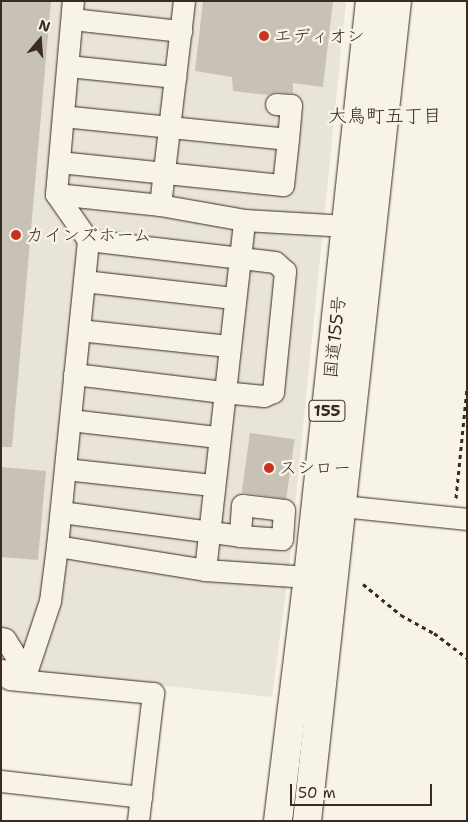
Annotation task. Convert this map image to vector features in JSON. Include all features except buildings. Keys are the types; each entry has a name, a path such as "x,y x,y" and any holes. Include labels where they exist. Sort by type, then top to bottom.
{"highway":[{"name":"国道155号","path":"278,821 308,578 370,1"},
{"name":"国道155号","path":"307,821 398,1"}],"street":[{"path":"160,205 184,1"},
{"path":"26,673 50,600 88,240 56,194 72,10 181,31"},
{"path":"68,66 175,77"},
{"path":"59,162 284,185 291,105 276,104"},
{"path":"64,116 288,139"},
{"path":"56,194 160,205 244,220 347,226"},
{"path":"205,570 211,532 212,485 238,256 244,220"},
{"path":"74,374 264,396 272,392 285,271 275,262 238,256 88,240"},
{"path":"84,281 233,298"},
{"path":"79,330 228,346"},
{"path":"70,420 218,438"},
{"path":"65,469 212,485"},
{"path":"342,506 460,518"},
{"path":"60,512 240,536"},
{"path":"57,546 205,570 308,578"},
{"path":"1,638 5,639 26,673"},
{"path":"1,670 26,673"},
{"path":"1,678 153,693 138,821"},
{"path":"1,781 141,797"}],"path":[{"path":"460,518 467,387"},
{"path":"363,584 401,615 434,632 467,658"}],"shaded area":[{"path":"1,1 346,1 288,576 272,697 1,669"}],"place":[{"name":"エディオン","path":"264,36"},
{"name":"カインズホーム","path":"16,235"},
{"name":"スシロー","path":"269,468"}],"district":[{"name":"大鳥町五丁目","path":"385,116"}]}
